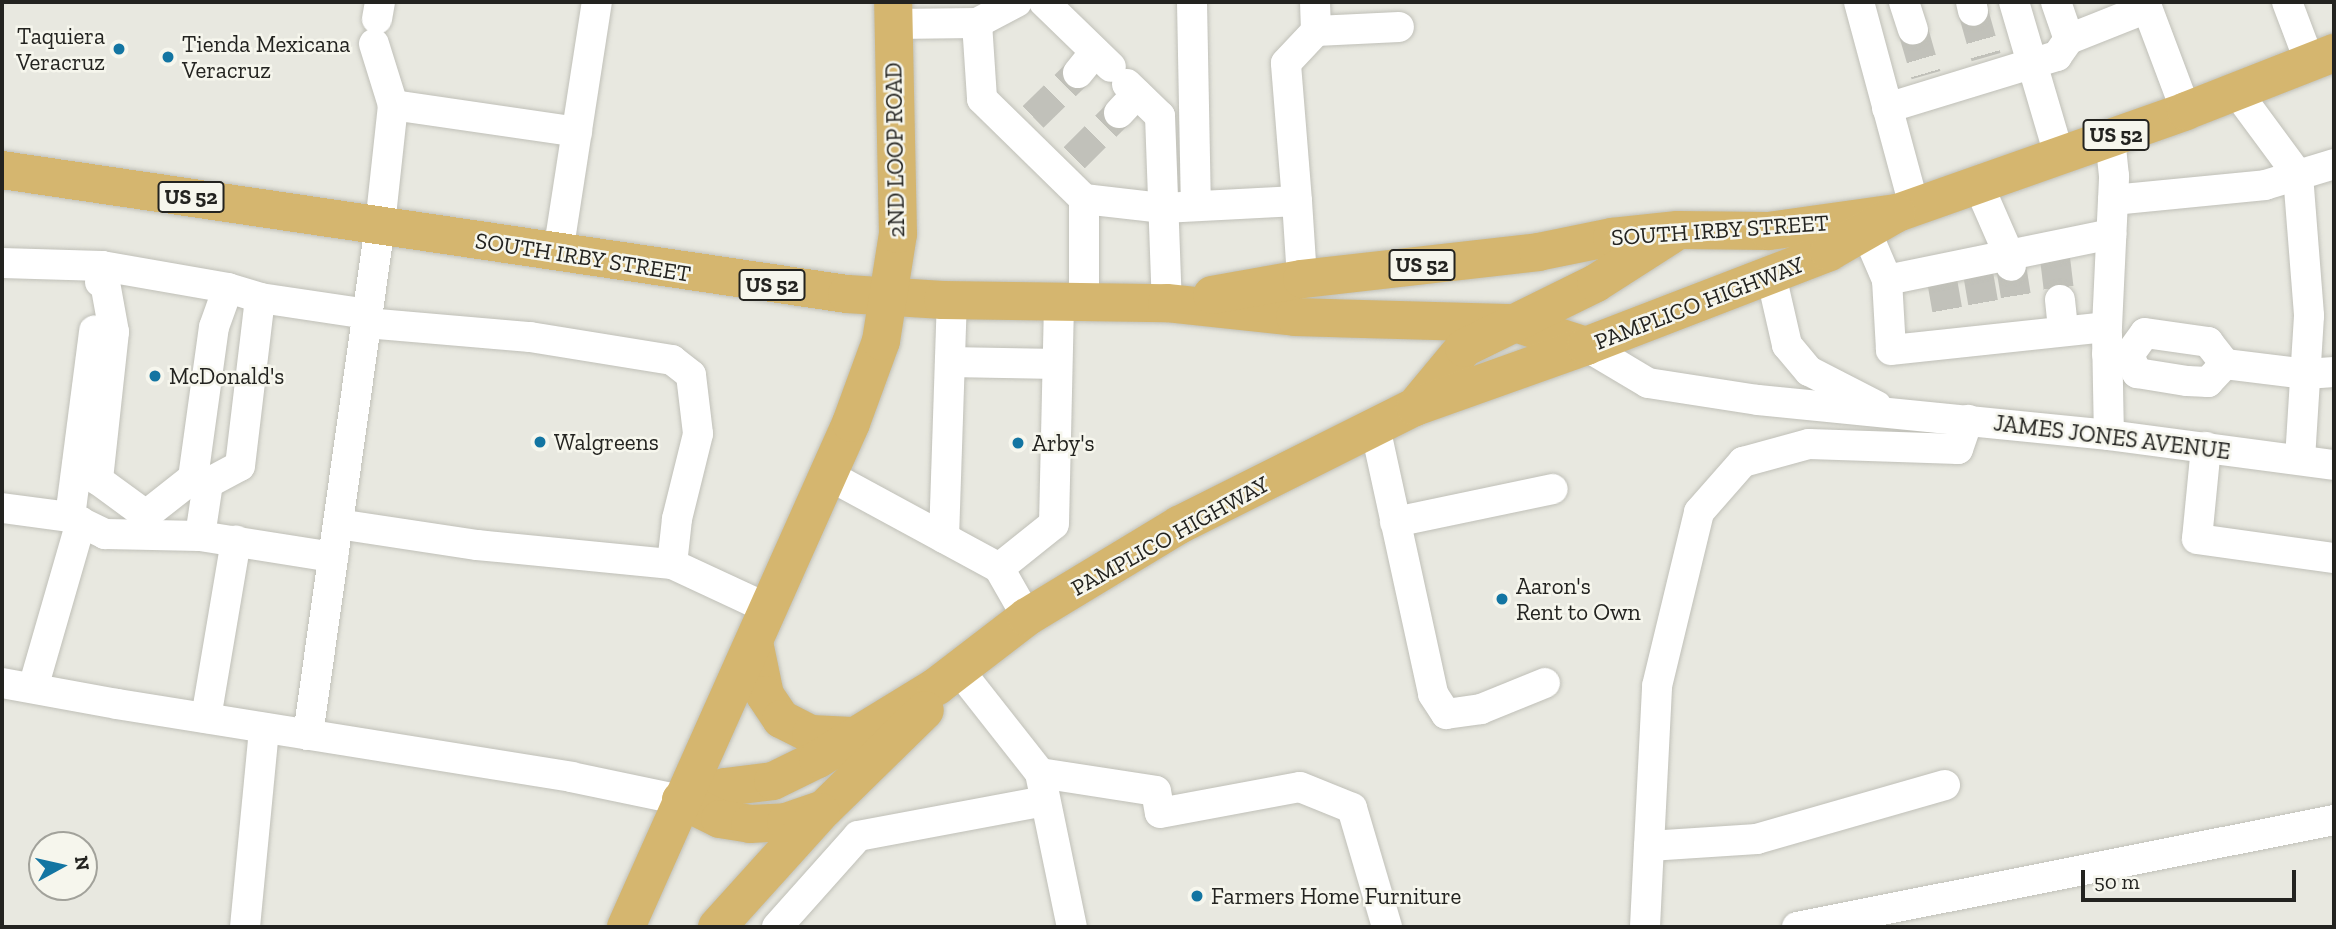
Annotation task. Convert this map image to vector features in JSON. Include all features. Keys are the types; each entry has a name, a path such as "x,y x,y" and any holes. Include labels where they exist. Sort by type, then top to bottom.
{"main road":[{"name":"2ND LOOP ROAD","path":"890,298 898,234 893,13"},
{"name":"SOUTH IRBY STREET","path":"1167,303 1302,279 1538,252 1612,237 1678,230 1769,231 1892,217 2186,111 2322,58"},
{"name":"SOUTH IRBY STREET","path":"2,170 728,279 890,298 1167,303 1295,317 1516,323 1586,346"},
{"name":"PAMPLICO HIGHWAY","path":"681,800 725,787 773,781 818,760 852,736 948,678 1027,618 1179,526 1415,407 1586,346 1829,252 1892,217"},
{"name":"PAMPLICO HIGHWAY","path":"1415,407 1464,348 1596,283 1678,230"},
{"path":"626,927 828,475 881,341 890,298"},
{"path":"762,626 765,695 781,719 811,734 852,736"},
{"name":"PAMPLICO HIGHWAY","path":"717,927 824,809 925,711 948,678"},
{"name":"PAMPLICO HIGHWAY","path":"681,800 720,819 750,824 786,822 824,809"}],"street":[{"path":"558,253 597,2"},
{"path":"893,13 977,23 1017,2"},
{"path":"1044,2 1111,80 1160,116 1167,303"},
{"path":"1192,2 1196,206"},
{"path":"1859,2 1887,108 1892,217 1887,280 1891,350 1951,332 2019,322 2115,345 2137,373 2208,383 2225,364"},
{"path":"1904,2 1913,30"},
{"path":"2014,2 2059,155"},
{"path":"2056,2 2069,39"},
{"path":"2287,2 2322,58"},
{"path":"1887,108 1928,85 1989,67 2032,65 2057,55 2069,39 2146,5 2186,111"},
{"path":"1302,279 1286,63 1315,16 1399,27"},
{"path":"308,735 380,225 393,105 377,22"},
{"path":"977,23 982,99 1025,125 1066,166 1084,200 1071,302 1058,364 1054,524 999,568"},
{"path":"2236,91 2298,175 2309,316 2320,373 2300,460"},
{"path":"393,105 577,132"},
{"path":"2109,435 2115,345 2110,137"},
{"path":"2113,200 2265,185 2334,164"},
{"path":"1978,184 2010,260"},
{"path":"1084,200 1163,208 1297,201"},
{"path":"1887,280 1977,268 2054,252 2111,234"},
{"path":"2,263 102,266 228,288 260,299 366,318 530,337 672,360 691,375 698,434 677,519 672,564"},
{"path":"102,266 114,332 98,480 146,515 193,478 214,327 228,288"},
{"path":"33,688 76,519 102,266"},
{"name":"JAMES JONES AVENUE","path":"1771,275 1787,345 1809,371 1889,412"},
{"path":"200,536 208,482 240,466 260,299"},
{"path":"944,538 952,300"},
{"path":"2060,300 2063,331"},
{"path":"2115,345 2145,333 2208,342 2225,364 2320,373"},
{"name":"JAMES JONES AVENUE","path":"1586,346 1648,383 1758,400 2109,435 2334,465"},
{"path":"950,362 1058,364"},
{"path":"1645,927 1657,686 1699,512 1743,462 1809,444 1958,449 1968,420"},
{"path":"1375,427 1433,694 1446,714 1481,709 1545,683"},
{"path":"2206,447 2197,539 2334,558"},
{"path":"828,475 999,568 1027,618"},
{"path":"1395,522 1553,489"},
{"path":"2,508 76,519 105,534 200,536 333,557"},
{"path":"338,524 477,545 672,564 762,626"},
{"path":"206,718 236,541"},
{"path":"948,678 1042,787 1072,927"},
{"path":"2,682 264,728 570,777 681,800"},
{"path":"245,927 264,728"},
{"path":"1649,846 1757,839 1945,785"},
{"path":"777,927 858,836 1042,787 1156,791 1160,813 1300,787 1352,808 1387,927"},
{"path":"1797,927 2334,820"}],"tunnel":[{"path":"1973,11 1986,57"},
{"path":"1913,30 1926,75"},
{"path":"1033,117 1078,73"},
{"path":"1074,158 1119,113"},
{"path":"2055,258 2060,300"},
{"path":"2011,266 2018,309"},
{"path":"1978,273 1985,314"},
{"path":"1942,280 1949,320"}],"place":[{"name":"Taquiera Veracruz","path":"119,49"},
{"name":"Tienda Mexicana Veracruz","path":"168,57"},
{"name":"McDonald's","path":"155,376"},
{"name":"Walgreens","path":"540,442"},
{"name":"Arby's","path":"1018,443"},
{"name":"Aaron's Rent to Own","path":"1502,599"},
{"name":"Farmers Home Furniture","path":"1197,896"}]}
